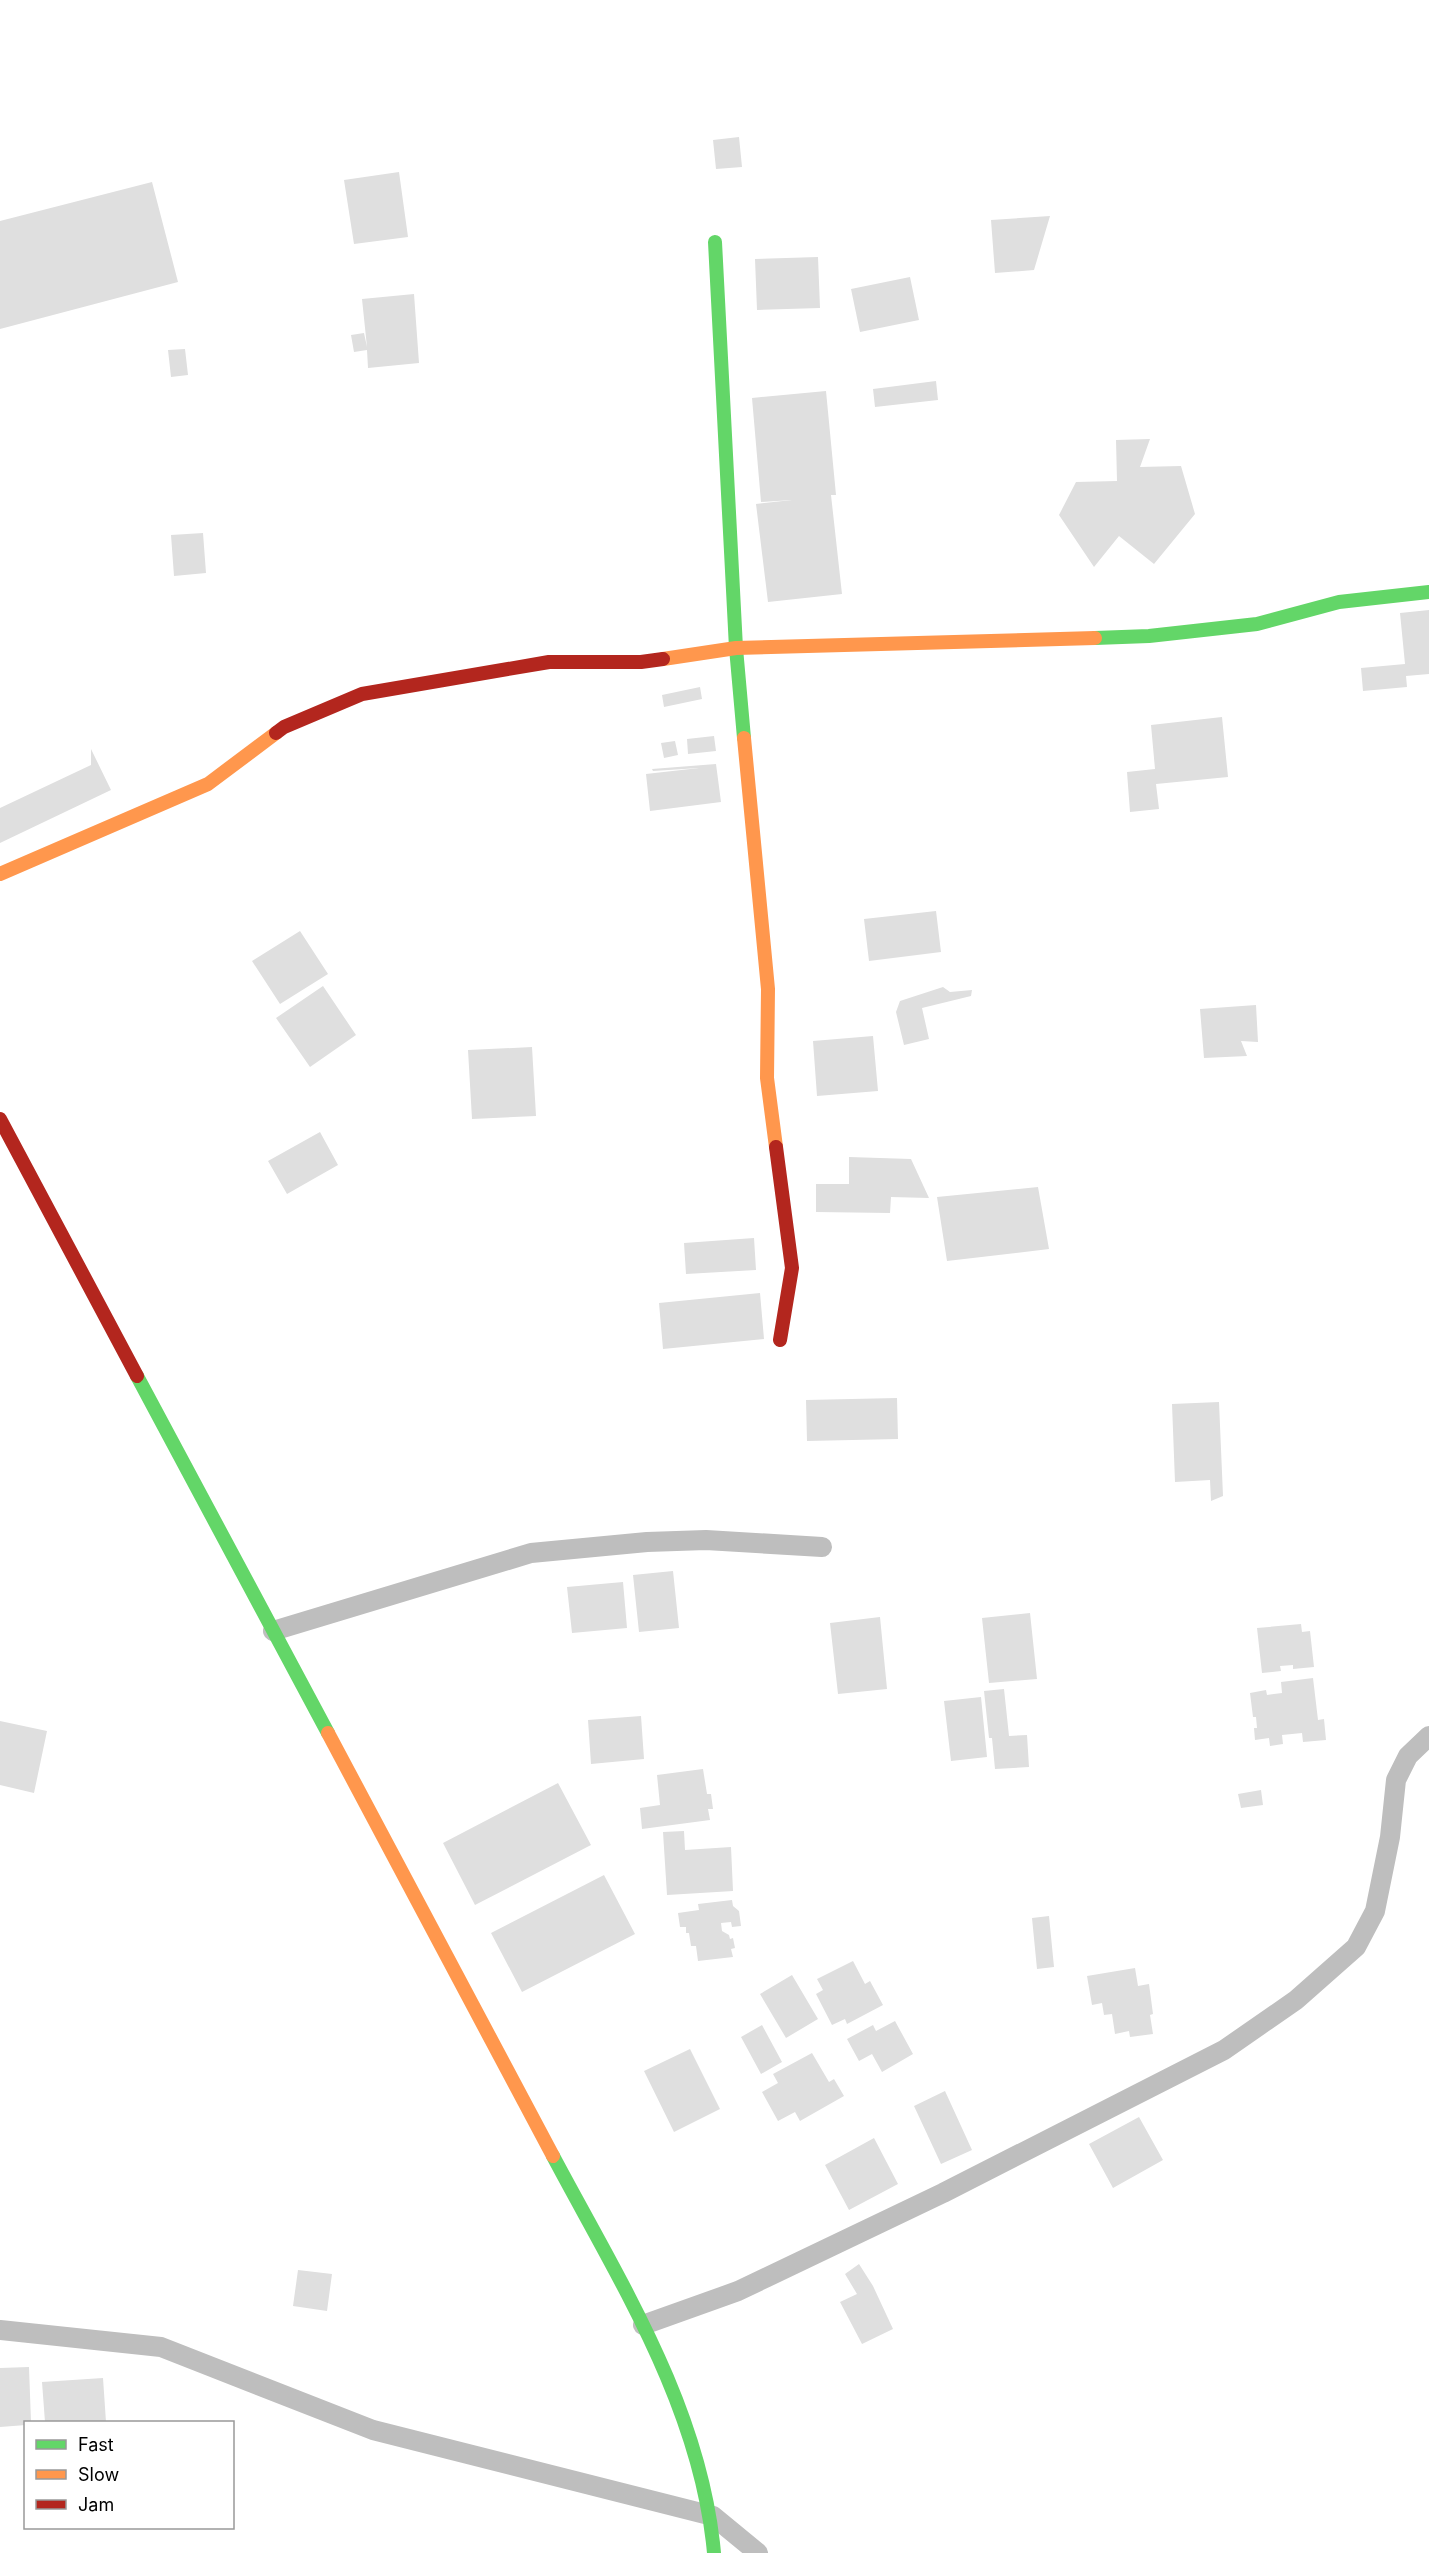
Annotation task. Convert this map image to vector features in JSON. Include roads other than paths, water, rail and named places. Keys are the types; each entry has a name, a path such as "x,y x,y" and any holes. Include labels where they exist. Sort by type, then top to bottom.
{"street":[{"path":"715,242 736,648 768,989 767,1078 792,1268 780,1340"},
{"path":"0,874 208,784 284,727 362,694 549,662 641,662 736,648 1149,636 1257,624 1339,602 1429,591"},
{"path":"0,1119 643,2325 680,2403 695,2443 713,2516 714,2553"},
{"path":"273,1631 531,1553 647,1542 706,1540 822,1546"},
{"path":"643,2325 738,2291 943,2193 1224,2050 1296,2000 1356,1947 1375,1911 1390,1838 1396,1780 1408,1756 1429,1736"},
{"path":"0,2330 161,2347 373,2430 713,2516 758,2553"}]}
